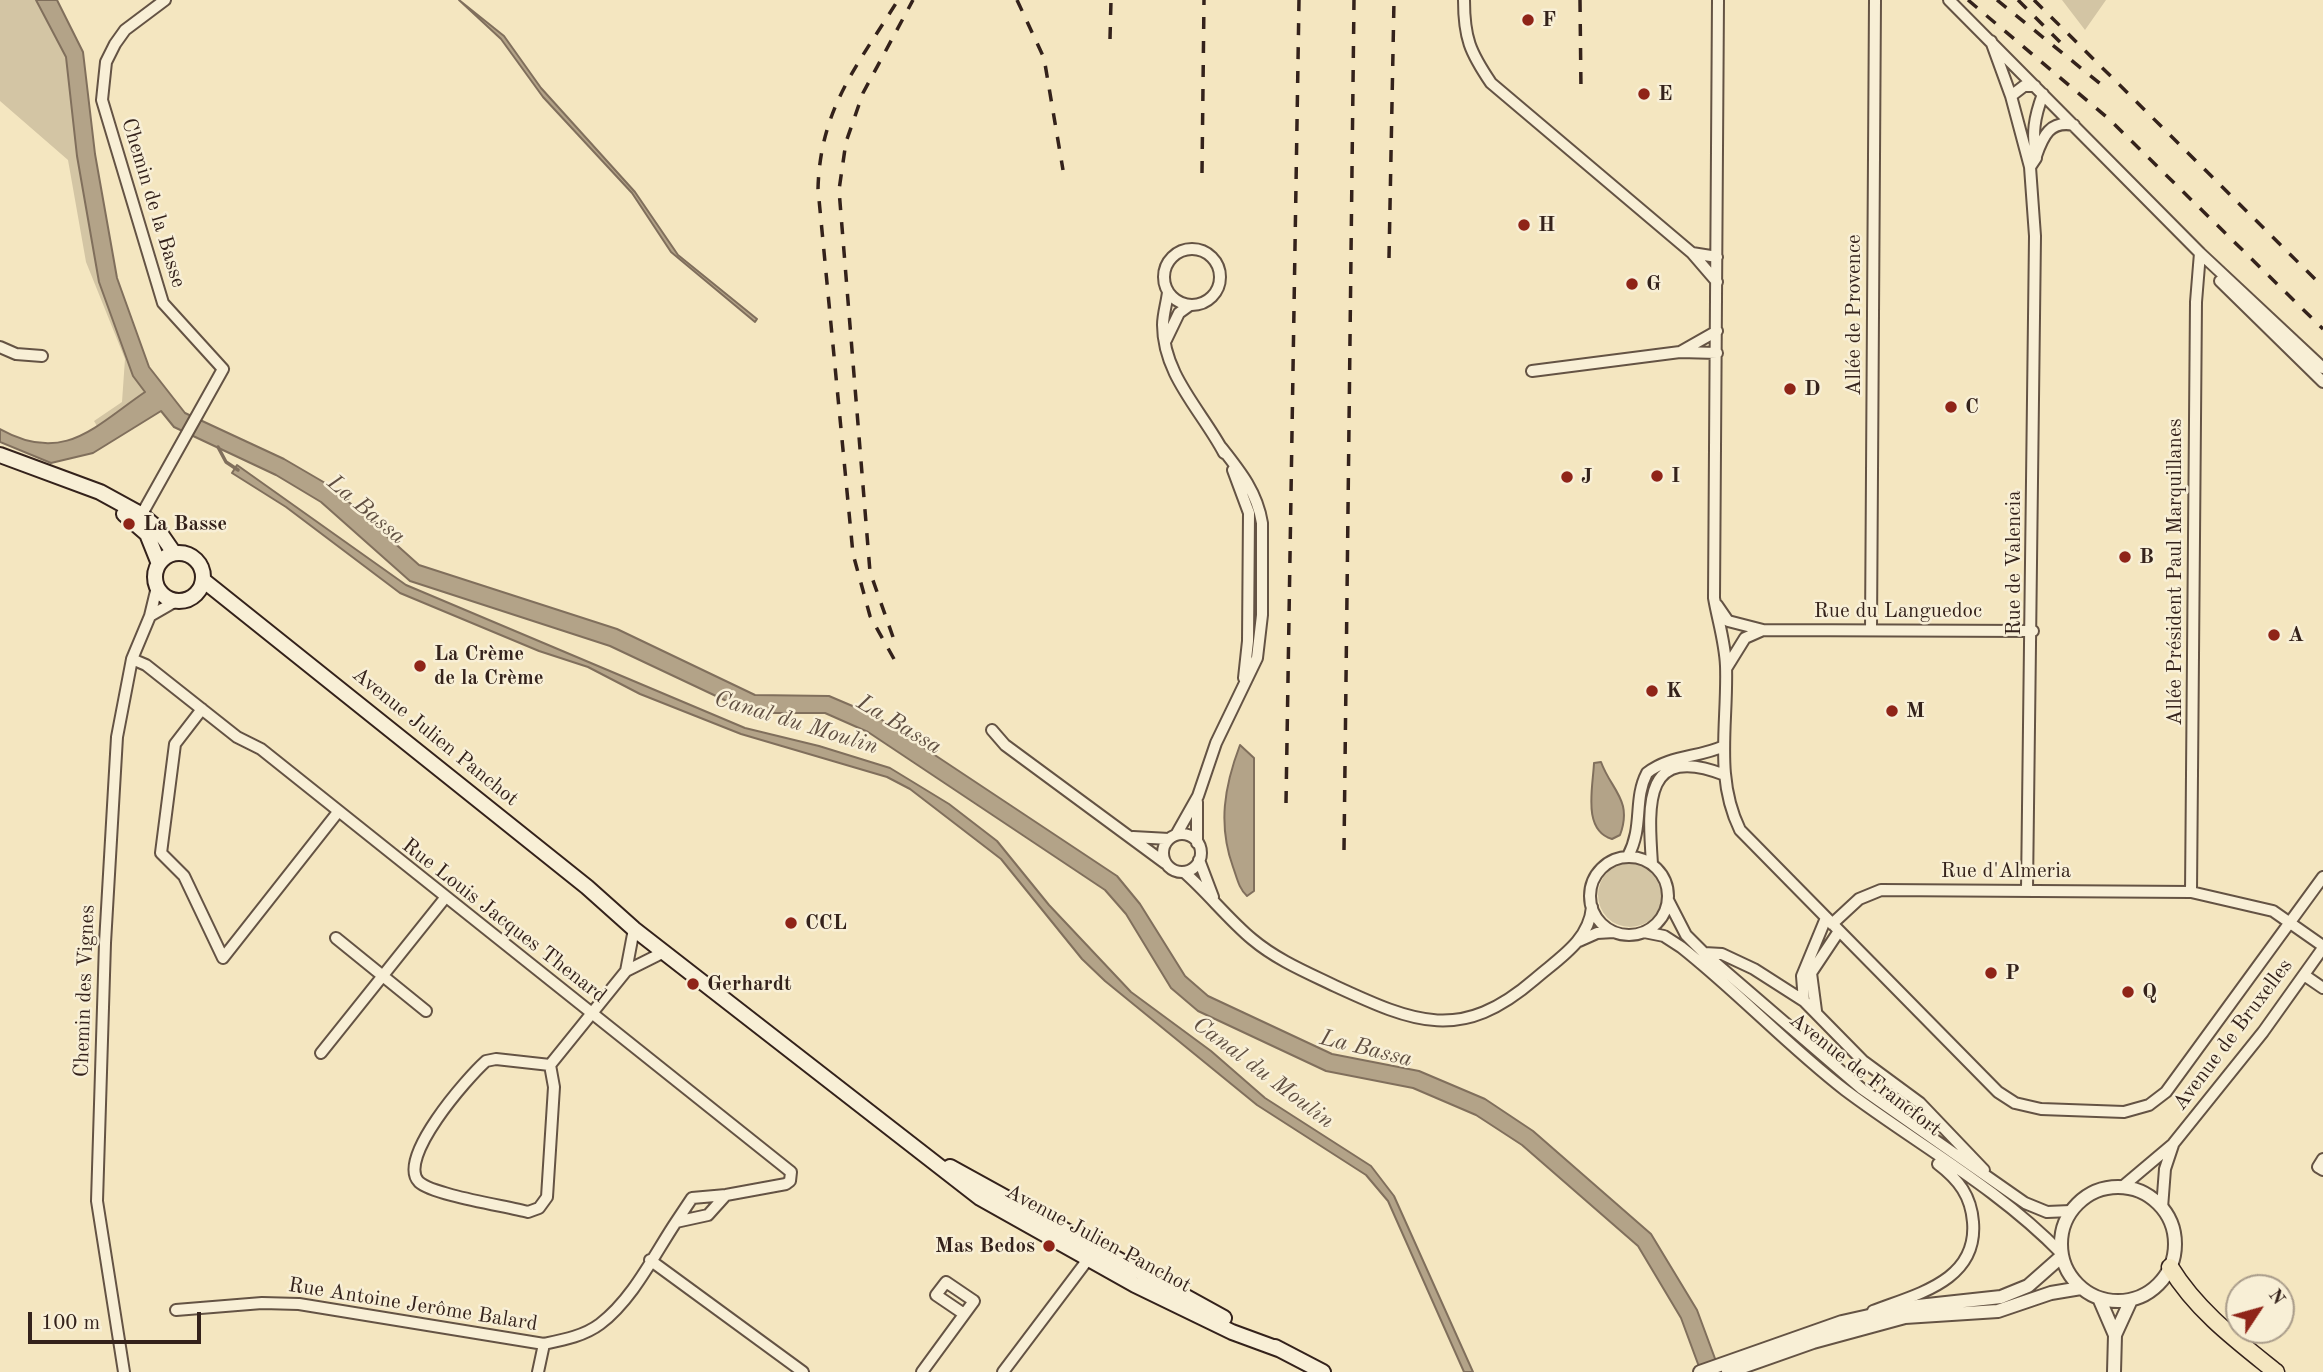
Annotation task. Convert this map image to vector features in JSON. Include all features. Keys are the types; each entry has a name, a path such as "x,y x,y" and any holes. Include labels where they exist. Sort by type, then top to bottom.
{"main road":[{"path":"0,455 58,479 156,527 174,554 195,559 203,572 201,586 188,599 176,601 168,598 157,587 155,575 159,564 174,554"},
{"path":"140,519 159,564"},
{"name":"Avenue Julien Panchot","path":"201,586 255,620 587,887 634,929 909,1141 1093,1254 1323,1372"},
{"name":"Avenue Julien Panchot","path":"587,887 638,920 674,950 722,997"},
{"path":"2170,1267 2186,1294 2208,1318 2276,1372"}],"street":[{"name":"Chemin de la Basse","path":"140,519 223,369 163,303 102,100 106,62 115,44 125,30 165,0"},
{"path":"1464,0 1464,31 1473,57 1491,83 1692,253 1717,282"},
{"path":"1718,0 1714,598 1724,640 1726,670 1724,775 1727,804 1740,830 1998,1092 2015,1103 2041,1110 2124,1112 2149,1105 2166,1093 2323,877"},
{"name":"Allée de Provence","path":"1871,629 1875,0"},
{"path":"1949,0 2200,253 2323,368"},
{"path":"1991,41 2033,163"},
{"path":"2011,96 2024,86 2039,90"},
{"path":"2033,163 2032,133 2039,90"},
{"path":"2033,163 2043,137 2050,128 2063,123 2074,125"},
{"name":"Rue de Valencia","path":"2027,889 2033,631 2033,163"},
{"path":"1165,343 1179,313 1190,305 1206,301 1217,288 1218,266 1209,254 1192,248 1174,254 1164,268 1167,292 1163,322 1165,343 1174,373 1221,447 1253,491 1262,523 1260,642 1258,658 1216,743 1198,796 1163,850 1165,863"},
{"path":"1692,253 1717,257"},
{"path":"2200,253 2220,281 2323,382"},
{"name":"Allée Président Paul Marquillanes","path":"2192,892 2196,302 2200,253"},
{"path":"1167,292 1174,299 1190,305"},
{"path":"1680,352 1717,331"},
{"path":"0,346 16,354 42,356"},
{"path":"1532,370 1680,352 1717,354"},
{"name":"Chemin des Vignes","path":"124,1372 97,1201 105,943 117,737 132,659 150,615 157,587"},
{"name":"Rue du Languedoc","path":"1714,598 1728,621 1763,630 2033,631"},
{"path":"150,615 176,601"},
{"path":"1726,670 1745,638 1763,630"},
{"name":"Rue Louis Jacques Thenard","path":"132,659 146,666 237,737 261,749 791,1172 790,1181 786,1184 692,1198 650,1260"},
{"path":"202,709 175,744 161,853 184,877 223,958 338,811"},
{"path":"992,730 1005,745 1126,836 1173,870 1184,872 1213,897 1244,932 1278,958 1406,1017 1427,1021 1456,1020 1482,1014 1502,1005 1579,941 1597,933 1644,932 1661,919 1668,900 1665,880 1652,864 1628,856 1613,860 1598,872 1591,888 1591,919 1579,941"},
{"path":"1628,856 1638,838 1640,803 1647,773 1666,760 1707,754 1724,746"},
{"path":"1652,864 1651,795 1657,779 1675,766 1704,766 1724,775"},
{"path":"1198,796 1199,860 1213,897"},
{"path":"1126,836 1188,835 1197,842"},
{"path":"1184,872 1194,868 1199,860"},
{"name":"Rue d'Almeria","path":"1832,924 1859,899 1881,890 2192,892 2250,904 2292,922 2323,947"},
{"path":"321,1052 445,898"},
{"name":"Avenue de Francfort","path":"1668,900 1686,935 1704,953 1862,1089 2036,1207 2047,1212 2071,1211"},
{"path":"1591,906 1604,926 1614,932"},
{"path":"1804,1000 1802,976 1832,924"},
{"path":"1816,1011 1811,973 1832,924"},
{"path":"626,971 634,929"},
{"name":"Avenue de Francfort","path":"1644,932 1664,936 1698,960 1843,1088 1915,1142 1979,1182 2039,1229 2062,1254"},
{"path":"336,938 426,1011"},
{"name":"Avenue de Bruxelles","path":"2122,1186 2173,1144 2263,1032 2323,947"},
{"path":"550,1065 496,1059 486,1061 419,1143 413,1169 416,1180 429,1189 528,1212 539,1208 547,1197 554,1087 550,1065 626,971 664,952"},
{"path":"1704,953 1722,954 1804,1000 1863,1060 1920,1103 1949,1130 1991,1178"},
{"path":"2304,975 2323,988"},
{"path":"1728,1369 1931,1289 1951,1278 1967,1259 1974,1236 1967,1192 1947,1171 1888,1127 1843,1088"},
{"name":"Avenue de Bruxelles","path":"2162,1208 2163,1182 2173,1144"},
{"path":"2323,1160 2318,1167 2323,1170"},
{"path":"2122,1186 2137,1190 2162,1208 2175,1236 2170,1267 2154,1288 2131,1300 2099,1298 2081,1288 2069,1274 2062,1254 2062,1231 2071,1211 2093,1192 2122,1186"},
{"name":"Rue Louis Jacques Thenard","path":"676,1222 708,1215 726,1195"},
{"path":"1003,1372 1093,1254"},
{"path":"1842,1322 1909,1307 2001,1297 2028,1286 2062,1254"},
{"path":"650,1260 803,1372"},
{"name":"Rue Antoine Jerôme Balard","path":"176,1310 262,1303 299,1304 544,1344 569,1339 600,1324 630,1292 650,1260"},
{"path":"1700,1372 1728,1369 1905,1317 1998,1311 2051,1293 2081,1288"},
{"path":"2099,1298 2115,1335"},
{"path":"2114,1372 2115,1335 2131,1300"},
{"path":"922,1372 964,1314"},
{"path":"538,1372 544,1344"}],"shaded area":[{"path":"0,0 36,0 66,57 77,156 133,375 146,392 97,426 94,421 122,402 125,359 86,262 68,160 0,101"},
{"path":"36,0 57,0 83,52 95,154 117,278 149,367 185,413 284,459 332,487 419,565 617,629 755,695 829,696 876,716 1117,876 1140,904 1185,976 1208,996 1332,1054 1419,1071 1485,1099 1533,1131 1651,1234 1697,1310 1720,1372 1701,1372 1681,1318 1638,1246 1522,1145 1476,1115 1413,1088 1326,1071 1198,1011 1171,988 1126,914 1105,890 868,732 825,713 752,713 610,646 410,581 321,502 276,475 174,427 161,411 93,453 51,463 0,442 0,429 23,439 43,443 78,437 145,392 133,376 99,282 77,156 66,57"},
{"path":"459,0 504,36 541,88 635,192 678,255 757,319 755,322 671,252 632,193 543,97 501,39"},
{"path":"2062,0 2106,0 2085,30"},
{"path":"237,465 406,585 745,728 819,746 890,768 949,804 997,841 1049,905 1131,992 1211,1051 1265,1098 1371,1166 1394,1196 1473,1372 1464,1372 1388,1201 1366,1175 1257,1105 1105,981 1082,959 1001,859 910,789 887,777 741,734 640,694 588,667 539,651 400,593 286,507 232,473"},
{"path":"1240,745 1254,758 1254,891 1247,896 1240,887 1228,851 1224,821 1230,776"},
{"path":"1601,762 1619,796 1624,813 1620,835 1612,839 1596,827 1591,807 1594,763"},
{"path":"1630,863 1653,872 1662,895 1653,918 1630,927 1607,918 1598,895 1607,872"}],"waterway":[{"name":"Canal du Moulin","path":"218,447 226,462 238,470"}],"railway":[{"path":"894,659 870,616 853,554 818,189 820,160 834,111 856,67 898,0"},
{"path":"893,637 870,572 839,190 846,142 863,93 913,0"},
{"path":"1017,0 1044,58 1063,170"},
{"path":"1110,39 1111,0"},
{"path":"1202,173 1204,0"},
{"path":"1286,803 1299,0"},
{"path":"1344,850 1354,0"},
{"path":"1389,258 1394,0"},
{"path":"1580,0 1581,90"},
{"path":"1968,0 2109,119 2323,329"},
{"path":"1997,0 2108,90"},
{"path":"2018,0 2060,42"},
{"path":"2034,0 2323,287"}],"place":[{"name":"F","path":"1528,20"},
{"name":"E","path":"1644,94"},
{"name":"H","path":"1524,225"},
{"name":"G","path":"1632,284"},
{"name":"D","path":"1790,389"},
{"name":"C","path":"1951,407"},
{"name":"I","path":"1657,476"},
{"name":"J","path":"1567,477"},
{"name":"La Basse","path":"129,524"},
{"name":"B","path":"2125,557"},
{"name":"A","path":"2274,635"},
{"name":"La Crème de la Crème","path":"420,666"},
{"name":"K","path":"1652,691"},
{"name":"M","path":"1892,711"},
{"name":"CCL","path":"791,923"},
{"name":"P","path":"1991,973"},
{"name":"Gerhardt","path":"693,984"},
{"name":"Q","path":"2128,992"},
{"name":"Mas Bedos","path":"1049,1246"}],"water label":[{"name":"La Bassa","path":"366,510"},
{"name":"La Bassa","path":"899,725"},
{"name":"La Bassa","path":"1366,1049"}]}
